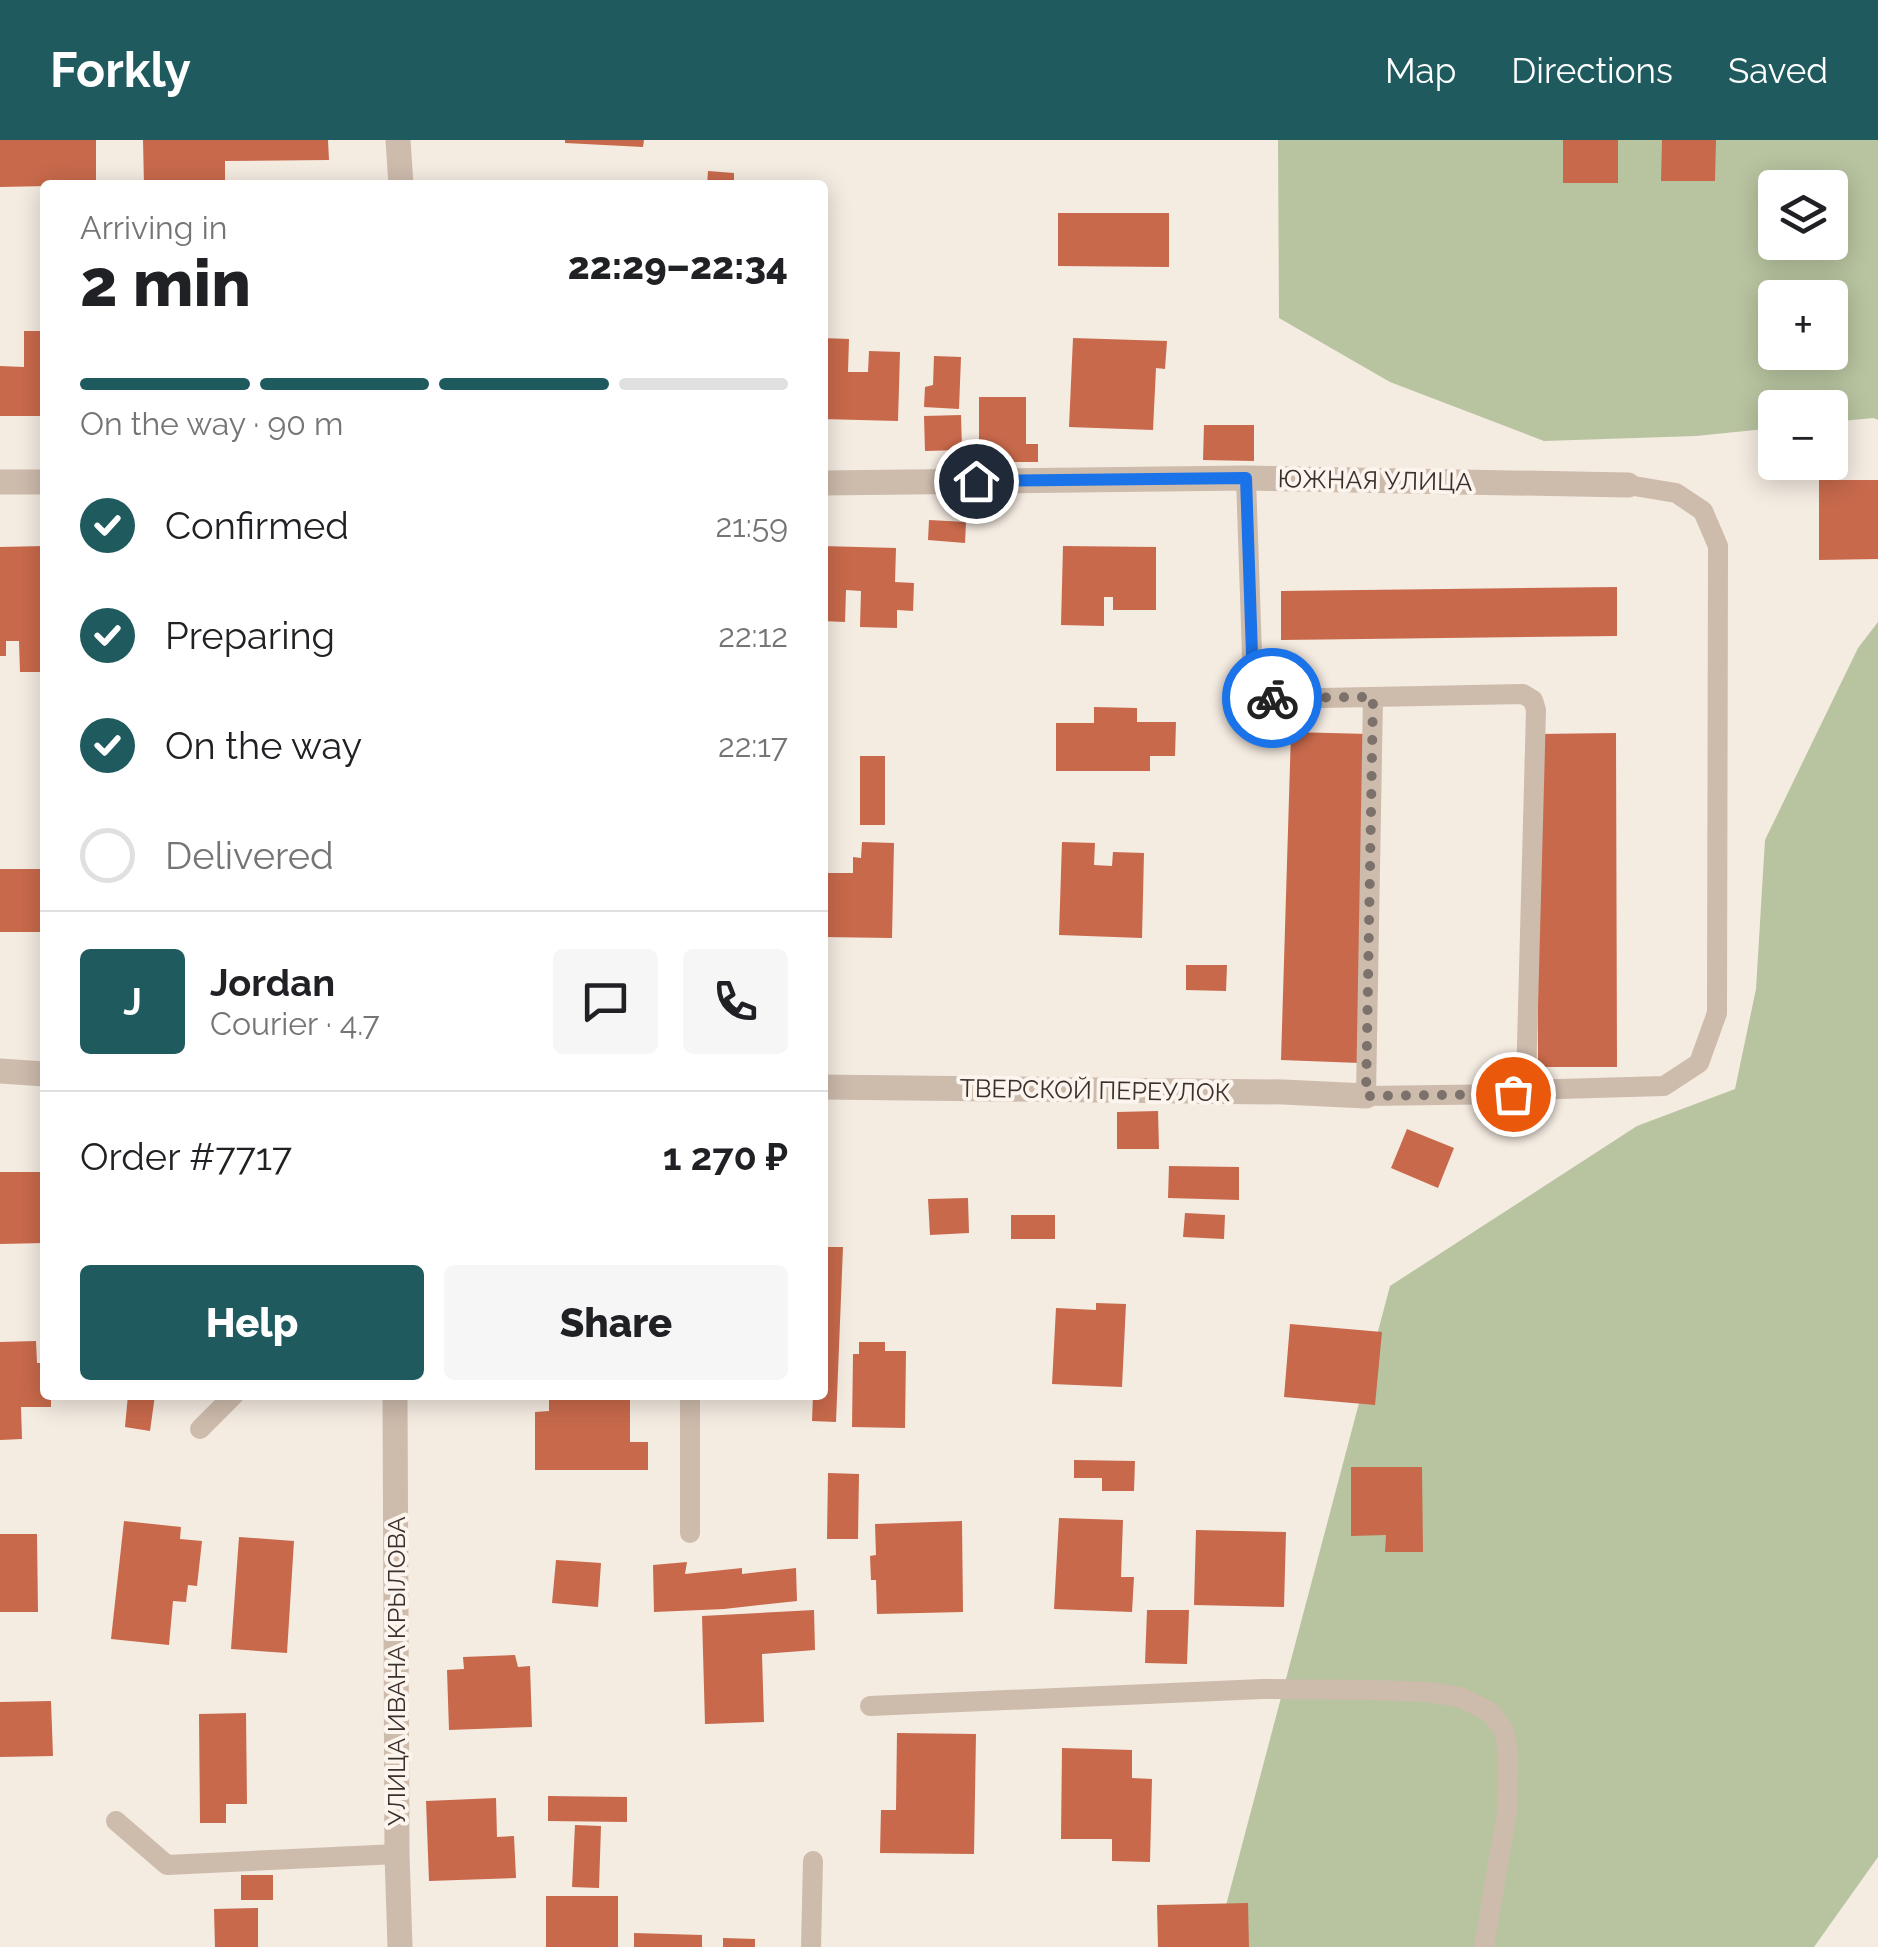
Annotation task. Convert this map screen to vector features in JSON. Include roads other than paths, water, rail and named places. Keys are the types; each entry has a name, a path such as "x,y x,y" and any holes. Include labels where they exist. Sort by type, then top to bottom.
{"street":[{"path":"398,140 401,180"},
{"name":"ЮЖНАЯ УЛИЦА","path":"828,482 1246,478 1628,485"},
{"path":"0,482 40,482"},
{"path":"0,1072 40,1074"},
{"name":"ТВЕРСКОЙ ПЕРЕУЛОК","path":"828,1087 1366,1096"},
{"name":"УЛИЦА ИВАНА КРЫЛОВА","path":"395,1400 400,1947"}],"lane":[{"path":"1246,478 1256,694 1267,698 1522,694 1532,700 1536,710 1524,1090"},
{"path":"1373,697 1366,1096 1664,1086 1699,1063 1717,1013 1718,546 1703,512 1676,493 1628,485"},
{"path":"200,1429 229,1400"},
{"path":"690,1400 690,1533"},
{"path":"870,1706 1262,1690 1427,1692 1460,1698 1490,1712 1504,1730 1508,1752 1507,1811 1484,1947"},
{"path":"116,1822 167,1865 397,1854"},
{"path":"812,1947 813,1861"}]}
